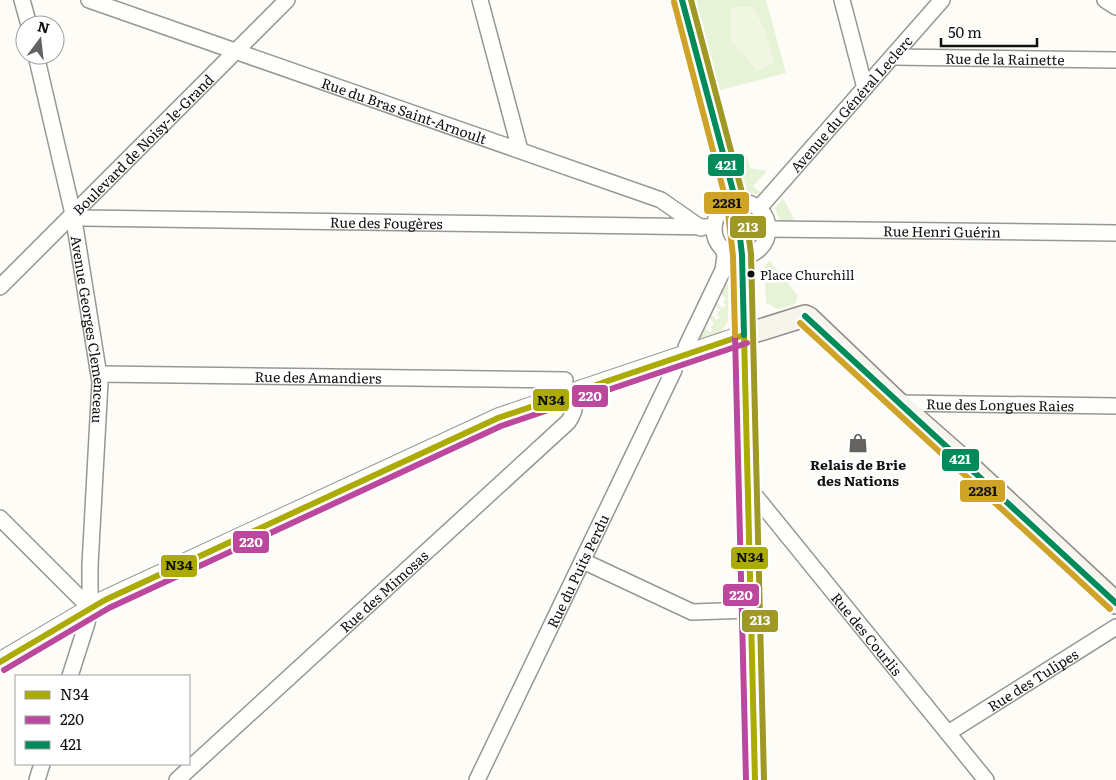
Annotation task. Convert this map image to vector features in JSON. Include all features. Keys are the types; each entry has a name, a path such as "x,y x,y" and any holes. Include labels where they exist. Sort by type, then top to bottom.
{"main road":[{"path":"682,0 736,202 733,252 744,335 755,780"},
{"path":"744,335 805,316 812,321 898,403 956,454 1116,603"}],"street":[{"path":"22,0 26,15"},
{"name":"Rue du Bras Saint-Arnoult","path":"89,0 660,200 708,228"},
{"name":"Boulevard de Noisy-le-Grand","path":"1,285 287,0"},
{"path":"480,0 520,150"},
{"path":"842,0 865,88"},
{"name":"Avenue du Général Leclerc","path":"759,208 894,57 942,0"},
{"path":"1105,0 1116,7"},
{"name":"Rue de la Rainette","path":"894,57 1116,60"},
{"name":"Avenue Georges Clemenceau","path":"38,65 72,214 100,382 90,566 90,608 87,624 70,675"},
{"path":"736,202 744,202 759,208 767,222 767,237 763,244 750,254 733,252 718,242 708,228 721,211 736,202"},
{"name":"Rue des Fougères","path":"72,214 84,218 708,228"},
{"name":"Rue Henri Guérin","path":"768,229 1116,233"},
{"name":"Rue du Puits Perdu","path":"477,780 723,270 725,256 733,252"},
{"path":"0,662 90,608 498,418 543,403 568,387 680,357 744,335"},
{"name":"Rue des Amandiers","path":"99,374 536,380 568,387"},
{"path":"536,380 543,403"},
{"name":"Rue des Mimosas","path":"177,780 568,422 574,413 575,403 568,387"},
{"name":"Rue des Longues Raies","path":"898,403 1110,406"},
{"name":"Rue des Courlis","path":"748,487 986,780"},
{"path":"0,518 90,608"},
{"path":"583,561 692,612 751,610"},
{"name":"Rue des Tulipes","path":"948,733 1116,627"},
{"path":"37,780 42,765"}],"green space":[{"path":"697,0 766,0 786,73 717,91"},
{"path":"731,7 752,7 765,28 774,62 757,71 734,44 730,44"},
{"path":"747,157 750,168 767,171 753,186 762,194 760,195 745,192 736,160"},
{"path":"783,198 795,221 780,221 775,208"},
{"path":"770,261 798,296 795,304 778,309 766,303 764,266"},
{"path":"722,282 728,285 728,321 723,329 725,333 694,342 702,325 710,333 713,330 711,327 714,323 707,315 708,311 716,320 720,318 717,314 720,311 713,302 714,299 722,308 726,305 723,302 726,299 718,290"}],"transit line":[{"name":"421","path":"682,0 736,202 742,255 744,335"},
{"name":"213","path":"691,0 744,200 751,254 764,780"},
{"name":"2281","path":"674,2 727,204 733,256 735,335"},
{"name":"421","path":"805,316 1116,603"},
{"name":"2281","path":"800,323 1110,609"},
{"name":"220","path":"735,335 746,780"},
{"name":"N34","path":"744,335 755,780"},
{"name":"N34","path":"0,662 105,600 498,418 744,335"},
{"name":"220","path":"4,670 109,608 501,426 747,343"}],"place":[{"name":"Place Churchill","path":"751,274"},
{"name":"Relais de Brie des Nations","path":"858,443"}]}
